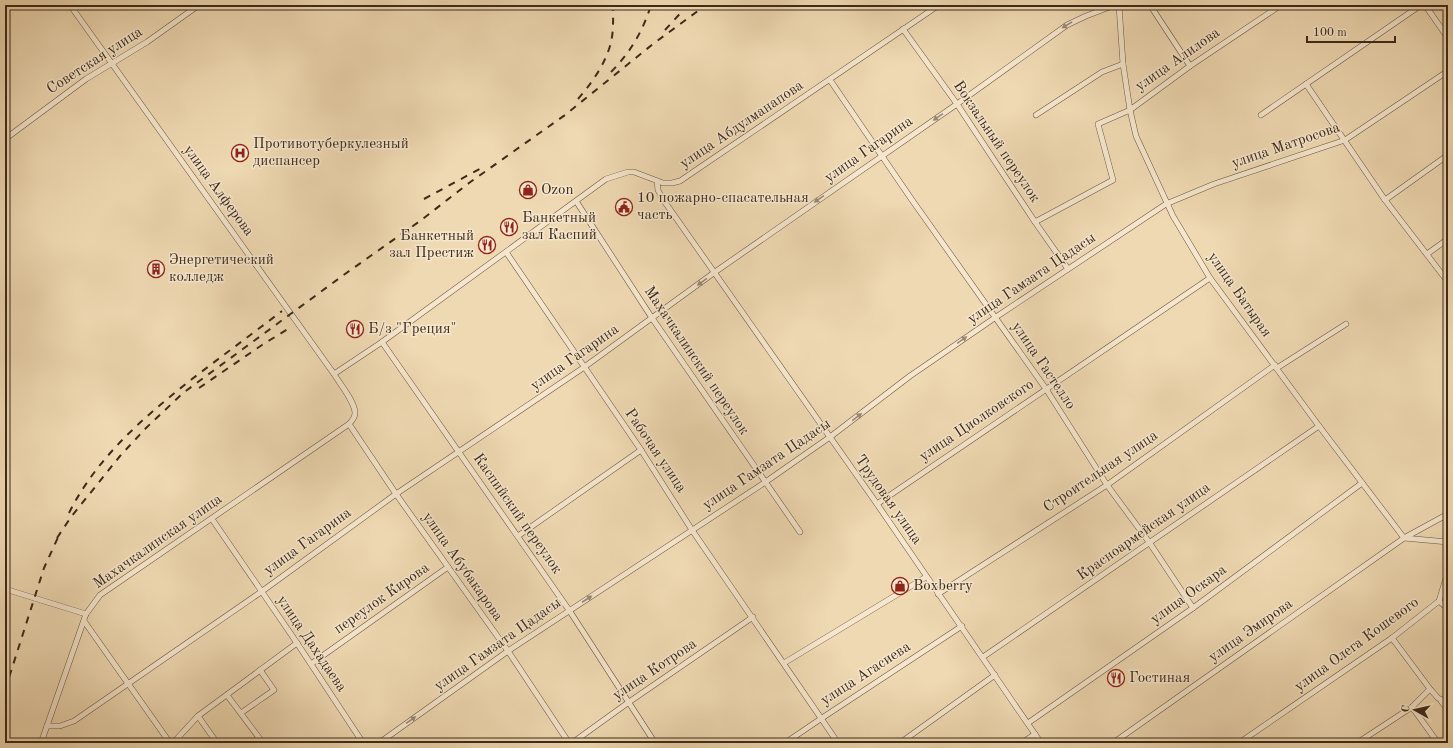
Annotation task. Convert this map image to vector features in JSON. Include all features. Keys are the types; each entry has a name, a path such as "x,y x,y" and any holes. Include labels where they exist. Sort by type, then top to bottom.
{"street":[{"name":"улица Алферова","path":"70,5 334,374 352,402 355,412"},
{"name":"Советская улица","path":"5,139 80,83 112,62 147,42 199,5"},
{"name":"улица Абдулманапова","path":"334,374 382,342 606,179 628,172 634,172 657,181 672,183 680,181 939,5"},
{"name":"улица Гагарина","path":"47,726 60,726 68,724 261,592 396,494 583,368 715,272 957,104 1067,24 1115,5"},
{"name":"улица Батырая","path":"1119,5 1123,64 1130,110 1136,136 1166,204 1210,278 1404,538"},
{"path":"1150,5 1190,66"},
{"name":"улица Алилова","path":"1035,222 1113,180 1098,124 1130,110 1190,66 1281,5"},
{"path":"1261,115 1422,5"},
{"path":"1425,5 1448,38"},
{"name":"Вокзальный переулок","path":"903,29 957,104 1068,269"},
{"path":"1036,114 1102,72 1123,64"},
{"name":"улица Матросова","path":"1166,204 1214,184 1345,140 1448,71"},
{"name":"улица Гастелло","path":"830,80 1046,389 1106,485 1149,542 1193,608"},
{"path":"1306,84 1385,200 1448,282"},
{"path":"1385,200 1448,155"},
{"name":"Трудовая улица","path":"657,181 658,190 662,198 877,504 926,577 962,626 1041,743"},
{"name":"Махачкалинский переулок","path":"576,201 652,318 764,483 800,532"},
{"name":"улица Гамзата Цадасы","path":"379,743 508,651 764,483 830,437 910,376 1166,204"},
{"path":"1427,254 1448,239"},
{"name":"Рабочая улица","path":"506,252 583,368 641,450 692,530 838,743"},
{"name":"улица Циолковского","path":"877,504 1133,328 1210,278"},
{"name":"Строительная улица","path":"938,594 1106,485 1276,367 1346,324"},
{"name":"Каспийский переулок","path":"382,342 569,610 655,743"},
{"name":"Махачкалинская улица","path":"41,743 86,614 100,595 349,424 353,420 355,412"},
{"name":"улица Абубакарова","path":"349,424 396,494 508,651 570,743"},
{"name":"Красноармейская улица","path":"983,657 1319,426"},
{"path":"518,536 641,450"},
{"name":"улица Оскара","path":"1028,723 1193,608 1362,483"},
{"name":"улица Эмирова","path":"1113,743 1404,538 1448,514"},
{"name":"улица Дахадаева","path":"212,519 363,743"},
{"path":"1404,538 1448,542"},
{"name":"улица Олега Кошевого","path":"1239,743 1392,638 1439,601 1446,578 1448,542"},
{"name":"переулок Кирова","path":"311,664 448,567"},
{"path":"784,663 926,577"},
{"path":"5,589 86,614"},
{"path":"1439,601 1448,609"},
{"name":"улица Котрова","path":"570,743 753,618"},
{"path":"84,621 172,743 198,716 297,643"},
{"name":"улица Агасиева","path":"785,743 962,626"},
{"path":"1392,638 1430,689 1448,710"},
{"path":"241,713 274,690 260,670"},
{"path":"900,743 995,676"},
{"path":"1357,743 1365,741 1412,707 1430,689"},
{"path":"227,694 263,743"},
{"path":"1438,698 1448,703"},
{"path":"1412,707 1438,743"},
{"path":"198,716 217,743"},
{"path":"1022,743 1035,734"}],"railway":[{"path":"578,99 597,74 610,46 613,26 613,5"},
{"path":"611,72 630,49 640,33 651,5"},
{"path":"665,30 688,5"},
{"path":"57,538 71,517 120,456 146,428 183,393 420,221 469,183 565,115 653,44 706,5"},
{"path":"424,199 485,166"},
{"path":"69,513 93,474 139,423 192,379 282,311"},
{"path":"199,388 291,327"},
{"path":"5,690 44,568 60,533"}],"place":[{"name":"Противотуберкулезный диспансер","path":"240,153"},
{"name":"Ozon","path":"528,190"},
{"name":"10 пожарно-спасательная часть","path":"624,207"},
{"name":"Банкетный зал Каспий","path":"509,227"},
{"name":"Банкетный зал Престиж","path":"487,245"},
{"name":"Энергетический колледж","path":"156,269"},
{"name":"Б/з \"Греция\"","path":"355,329"},
{"name":"Boxberry","path":"900,586"},
{"name":"Гостиная","path":"1116,678"}]}
